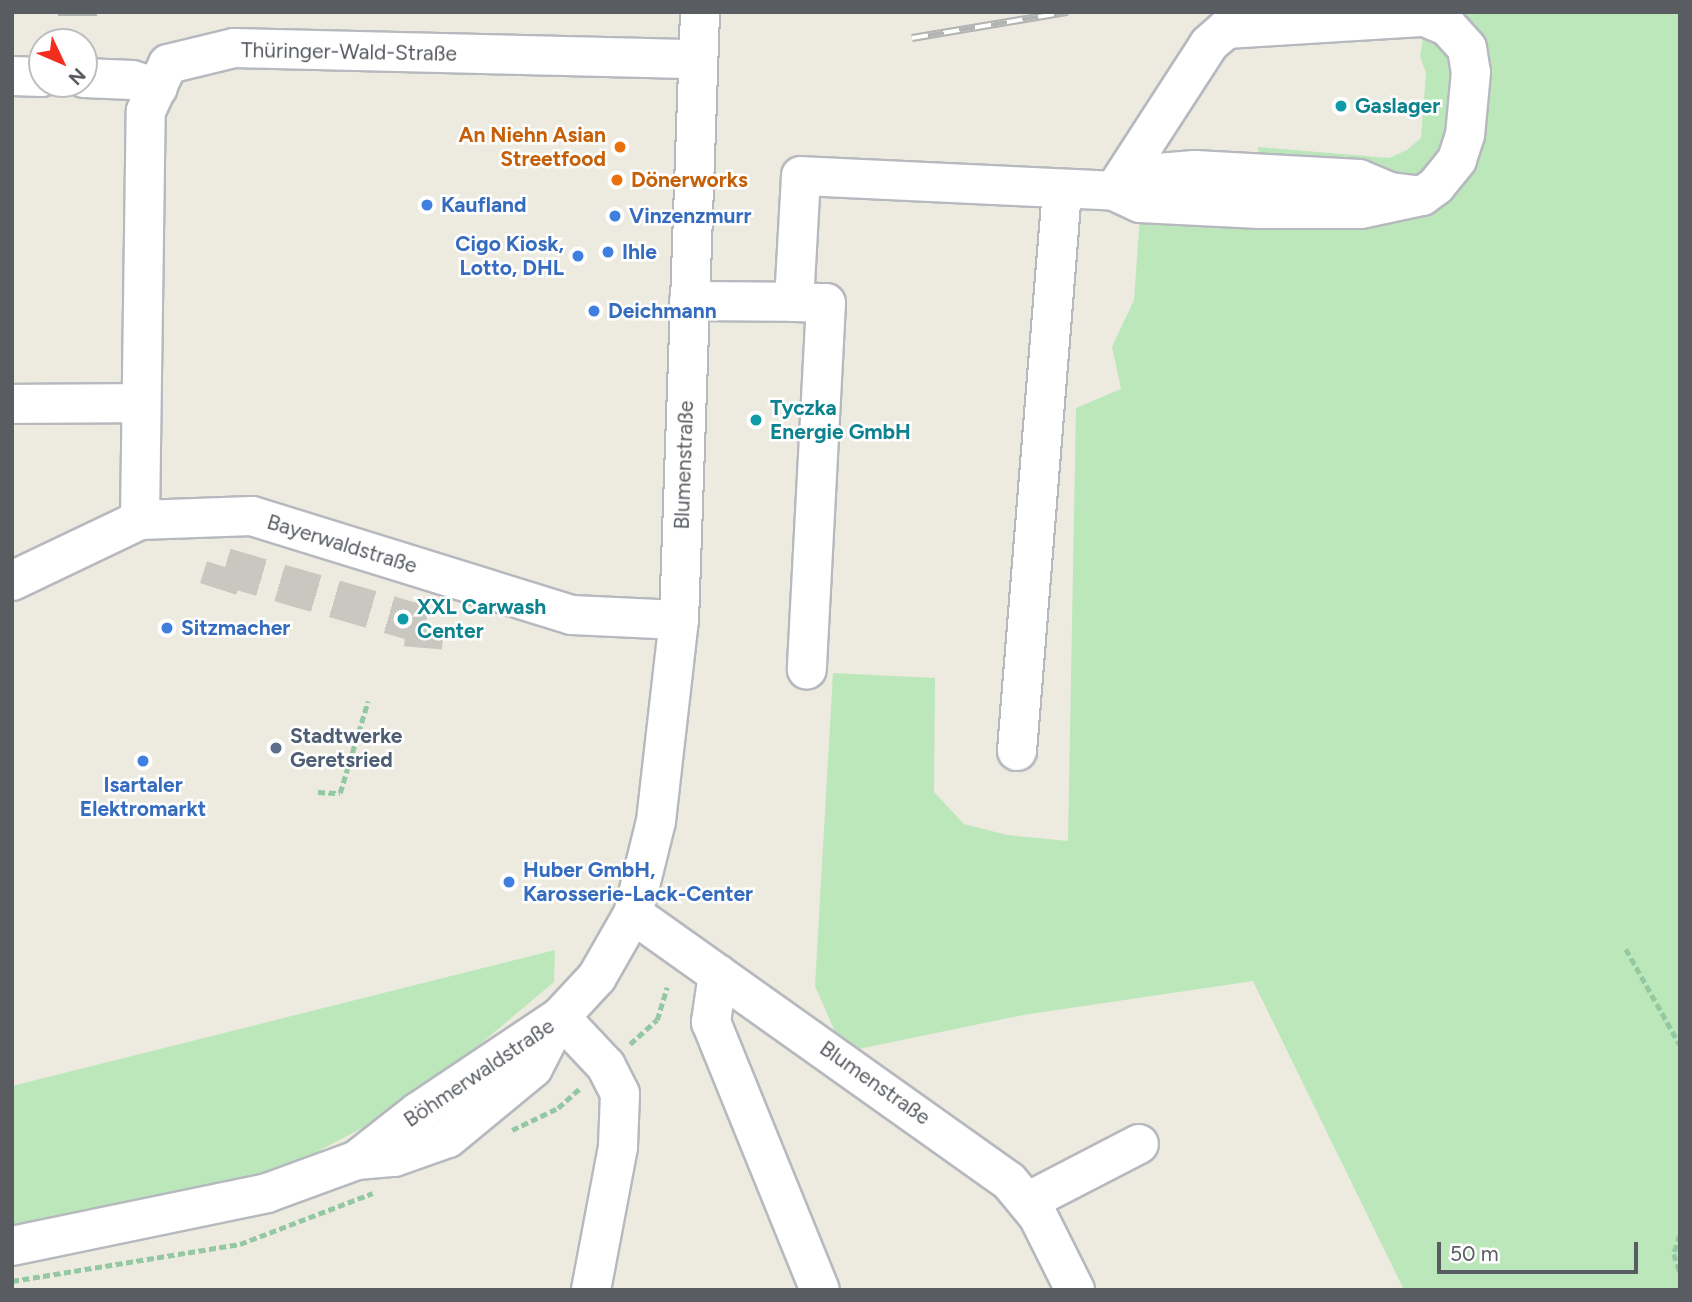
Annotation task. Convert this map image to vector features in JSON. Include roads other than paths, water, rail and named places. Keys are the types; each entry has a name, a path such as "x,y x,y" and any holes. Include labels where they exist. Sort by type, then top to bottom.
{"street":[{"name":"Blumenstraße","path":"560,1017 597,977 633,914 656,821 679,620 700,12"},
{"path":"794,302 801,176 1114,191 1140,203 1260,209 1361,209 1422,197 1436,186 1457,160 1465,135 1471,72 1467,48 1448,27 1425,17 1226,29 1209,44 1114,191"},
{"name":"Thüringer-Wald-Straße","path":"140,520 146,111 168,64 234,48 697,60"},
{"path":"98,79 132,80 158,88"},
{"path":"1017,751 1062,190"},
{"path":"689,301 826,303 807,670"},
{"path":"12,404 140,403"},
{"name":"Bayerwaldstraße","path":"12,581 140,520 252,516 572,615 679,620"},
{"name":"Blumenstraße","path":"633,914 920,1113 1009,1181 1027,1202 1073,1289"},
{"path":"718,974 711,1022 820,1290"},
{"path":"560,1017 606,1066 620,1094 618,1147 591,1290"},
{"name":"Böhmerwaldstraße","path":"12,1247 267,1193 357,1160 418,1112 560,1017"},
{"path":"1027,1202 1139,1144"}],"tunnel":[{"path":"218,589 225,567 425,625 423,648"}],"railway":[{"path":"58,12 97,12"},
{"path":"912,38 1068,12"}],"place":[{"name":"Gaslager","path":"1341,106"},
{"name":"An Niehn Asian Streetfood","path":"620,147"},
{"name":"Dönerworks","path":"617,180"},
{"name":"Kaufland","path":"427,205"},
{"name":"Vinzenzmurr","path":"615,216"},
{"name":"Ihle","path":"608,252"},
{"name":"Cigo Kiosk, Lotto, DHL","path":"578,256"},
{"name":"Deichmann","path":"594,311"},
{"name":"Tyczka Energie GmbH","path":"756,420"},
{"name":"XXL Carwash Center","path":"403,619"},
{"name":"Sitzmacher","path":"167,628"},
{"name":"Stadtwerke Geretsried","path":"276,748"},
{"name":"Isartaler Elektromarkt","path":"143,761"},
{"name":"Huber GmbH, Karosserie-Lack-Center","path":"509,882"}]}
